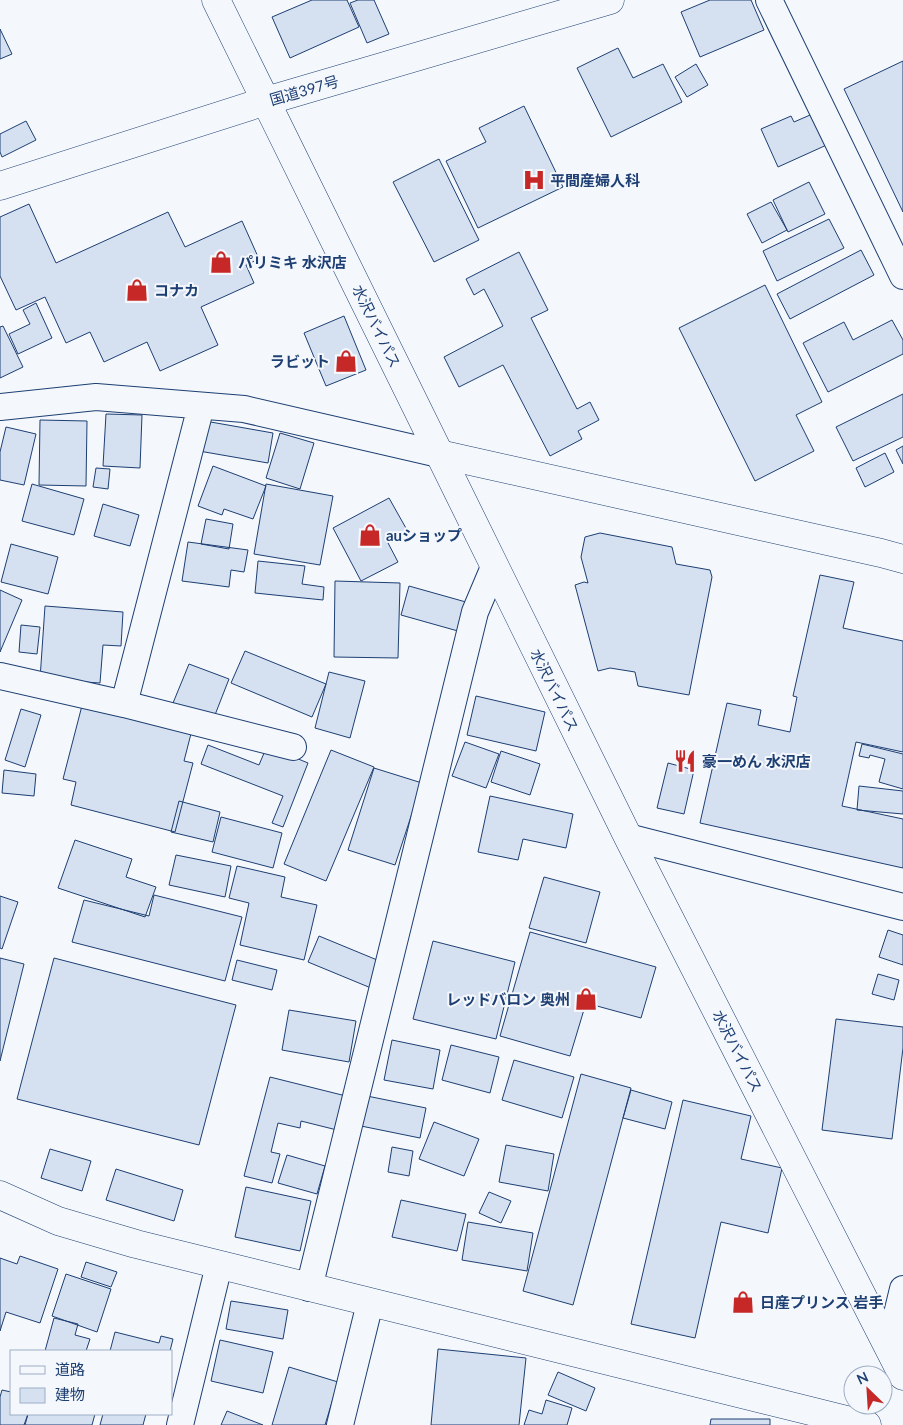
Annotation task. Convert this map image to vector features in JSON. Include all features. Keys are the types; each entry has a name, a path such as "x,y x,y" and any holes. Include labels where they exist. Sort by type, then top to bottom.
{"main road":[{"name":"水沢バイパス","path":"216,0 628,837 903,1376"},
{"name":"国道397号","path":"0,186 266,101 610,0"},
{"path":"439,454 862,548 903,560"},
{"path":"0,1195 58,1222 136,1244 865,1425"}],"street":[{"path":"769,0 903,276"},
{"path":"0,407 96,397 244,409 439,454"},
{"path":"124,704 201,406"},
{"path":"309,1288 475,612 494,566"},
{"path":"0,676 124,704 293,747"},
{"path":"628,837 903,907"},
{"path":"180,1425 219,1265"},
{"path":"889,1347 903,1289"},
{"path":"340,1425 370,1303"}],"building":[{"path":"312,0 347,0 359,27 290,58 272,17"},
{"path":"358,0 374,0 389,34 367,43 350,3"},
{"path":"710,0 751,0 764,30 700,57 681,12"},
{"path":"0,29 12,54 0,59"},
{"path":"618,48 633,78 663,64 682,102 611,137 577,68"},
{"path":"903,61 903,212 844,89"},
{"path":"696,64 708,85 687,97 675,77"},
{"path":"524,106 563,187 478,228 446,161 486,142 479,128"},
{"path":"817,112 831,143 778,167 761,129 791,116 794,122"},
{"path":"26,121 36,140 2,157 0,152 0,134"},
{"path":"439,159 479,240 434,262 393,182"},
{"path":"809,182 825,214 788,232 773,200"},
{"path":"771,202 787,230 762,243 747,214"},
{"path":"29,204 56,263 168,212 185,247 242,221 259,259 246,265 254,283 201,307 218,345 160,371 147,342 104,362 90,332 66,343 45,297 16,310 0,276 0,217"},
{"path":"829,219 844,248 777,281 763,251"},
{"path":"861,250 874,275 790,319 777,294"},
{"path":"519,252 548,310 531,318 577,409 590,402 599,420 578,431 582,439 550,456 503,365 459,387 444,357 503,326 484,289 474,295 466,279"},
{"path":"765,285 822,402 796,415 814,451 755,481 679,328"},
{"path":"36,303 52,338 18,354 9,334 30,324 23,310"},
{"path":"344,316 366,370 326,386 304,333"},
{"path":"892,320 903,340 903,354 828,392 803,343 844,322 853,340"},
{"path":"3,326 23,367 0,378 0,327"},
{"path":"903,394 903,437 853,461 836,427"},
{"path":"106,414 142,415 140,468 103,466"},
{"path":"40,420 87,421 86,486 39,485"},
{"path":"205,421 273,433 268,463 199,451"},
{"path":"6,427 36,434 24,485 0,480 0,452"},
{"path":"280,433 314,443 300,489 266,478"},
{"path":"903,446 903,464 896,450"},
{"path":"885,453 894,472 865,487 856,468"},
{"path":"213,466 266,486 253,519 224,509 222,515 198,506"},
{"path":"96,468 110,469 108,489 93,487"},
{"path":"32,484 84,499 74,535 22,521"},
{"path":"266,484 333,496 320,565 254,554"},
{"path":"389,498 407,530 387,541 398,562 361,581 333,528"},
{"path":"103,504 139,515 130,546 94,536"},
{"path":"206,519 233,524 229,549 201,544"},
{"path":"600,533 672,547 676,564 710,570 712,577 689,695 638,686 635,672 610,668 598,671 575,585 584,582 588,583 581,557 585,537"},
{"path":"188,542 248,550 244,572 231,570 229,587 182,581"},
{"path":"11,544 58,557 48,594 1,582"},
{"path":"258,561 305,566 302,584 324,587 323,600 255,593"},
{"path":"820,575 854,582 843,628 903,641 903,752 856,742 842,806 903,819 903,868 700,823 727,703 761,710 758,725 790,732 797,697 793,696"},
{"path":"335,581 400,583 398,658 334,657"},
{"path":"409,586 473,604 465,633 401,615"},
{"path":"0,590 22,600 0,652"},
{"path":"45,606 123,612 121,646 103,645 100,683 40,679"},
{"path":"21,625 40,627 37,654 19,652"},
{"path":"245,651 326,684 312,717 231,683"},
{"path":"189,664 229,679 213,720 173,703"},
{"path":"329,672 365,681 350,738 315,728"},
{"path":"85,694 194,722 184,761 193,763 175,832 71,805 76,782 63,779"},
{"path":"476,696 545,712 536,751 467,735"},
{"path":"21,709 41,715 25,767 5,760"},
{"path":"465,742 499,754 486,788 452,776"},
{"path":"862,744 903,754 903,789 879,782 885,759 870,755 869,758 859,756"},
{"path":"208,745 259,765 267,746 308,763 283,827 272,823 283,796 201,764"},
{"path":"331,750 374,767 326,881 284,864"},
{"path":"501,751 540,764 530,795 491,782"},
{"path":"668,763 694,770 684,814 657,808"},
{"path":"374,768 422,783 395,865 348,850"},
{"path":"4,770 36,774 34,796 2,793"},
{"path":"859,786 903,791 903,814 857,810"},
{"path":"490,796 573,814 566,848 523,839 518,860 478,852"},
{"path":"179,801 220,812 213,842 171,832"},
{"path":"221,817 282,833 273,868 212,852"},
{"path":"75,840 132,859 126,877 156,887 145,917 58,888"},
{"path":"176,855 231,866 225,897 169,885"},
{"path":"237,866 285,877 281,897 317,905 304,960 240,945 249,903 229,898"},
{"path":"544,877 600,892 586,943 529,928"},
{"path":"154,895 242,917 225,981 72,942 84,900 149,916"},
{"path":"0,896 18,902 2,949 0,948"},
{"path":"888,930 903,935 903,965 879,957"},
{"path":"530,932 656,967 641,1018 586,1003 570,1056 500,1036"},
{"path":"319,936 382,962 371,988 308,962"},
{"path":"433,941 515,962 496,1039 413,1019"},
{"path":"0,958 24,964 0,1061"},
{"path":"54,958 236,1005 199,1145 17,1099"},
{"path":"237,960 277,970 272,990 232,980"},
{"path":"878,974 899,980 894,1000 872,994"},
{"path":"289,1010 356,1021 349,1062 282,1050"},
{"path":"836,1019 903,1027 903,1048 892,1139 822,1130"},
{"path":"392,1040 440,1050 433,1089 384,1080"},
{"path":"451,1045 499,1057 490,1093 442,1080"},
{"path":"514,1060 574,1077 562,1118 502,1100"},
{"path":"581,1074 631,1088 573,1305 523,1291"},
{"path":"270,1077 346,1096 337,1130 301,1121 300,1128 278,1123 271,1152 280,1154 272,1183 244,1176"},
{"path":"631,1090 672,1102 665,1129 623,1118"},
{"path":"367,1096 426,1108 420,1138 361,1126"},
{"path":"683,1100 751,1116 741,1159 782,1168 768,1233 721,1222 695,1338 631,1324"},
{"path":"434,1122 479,1139 464,1176 419,1159"},
{"path":"506,1145 554,1154 548,1191 499,1182"},
{"path":"392,1147 413,1151 409,1176 388,1172"},
{"path":"50,1149 91,1161 82,1191 41,1178"},
{"path":"287,1155 325,1166 317,1194 278,1183"},
{"path":"116,1169 183,1190 174,1221 106,1200"},
{"path":"246,1187 311,1201 300,1251 235,1237"},
{"path":"489,1192 511,1201 501,1223 479,1213"},
{"path":"401,1200 466,1214 457,1251 392,1237"},
{"path":"468,1222 533,1233 527,1271 462,1260"},
{"path":"20,1256 58,1269 40,1323 6,1312 0,1331 0,1258 17,1264"},
{"path":"86,1262 117,1272 111,1287 81,1277"},
{"path":"66,1274 111,1289 97,1332 52,1316"},
{"path":"231,1301 288,1310 283,1339 226,1329"},
{"path":"54,1318 78,1324 75,1335 90,1339 86,1350 45,1350"},
{"path":"115,1332 159,1343 161,1336 173,1339 170,1350 110,1350"},
{"path":"220,1340 273,1352 263,1393 211,1381"},
{"path":"438,1349 526,1358 519,1425 431,1425"},
{"path":"289,1367 338,1382 325,1425 272,1425"},
{"path":"558,1372 595,1388 586,1411 548,1395"},
{"path":"2,1390 10,1392 10,1415 28,1415 24,1425 0,1425 0,1397"},
{"path":"546,1400 572,1408 567,1425 524,1425 529,1410 542,1414"},
{"path":"227,1411 263,1425 221,1425"},
{"path":"28,1415 95,1415 92,1425 25,1425"},
{"path":"103,1415 146,1415 143,1425 100,1425"},
{"path":"711,1419 770,1419 770,1425 710,1425"}],"place":[{"name":"平間産婦人科","path":"534,180"},
{"name":"パリミキ 水沢店","path":"221,262"},
{"name":"コナカ","path":"137,290"},
{"name":"ラビット","path":"346,361"},
{"name":"auショップ","path":"370,535"},
{"name":"豪一めん 水沢店","path":"685,761"},
{"name":"レッドバロン 奥州","path":"586,999"},
{"name":"日産プリンス 岩手","path":"743,1302"}]}
